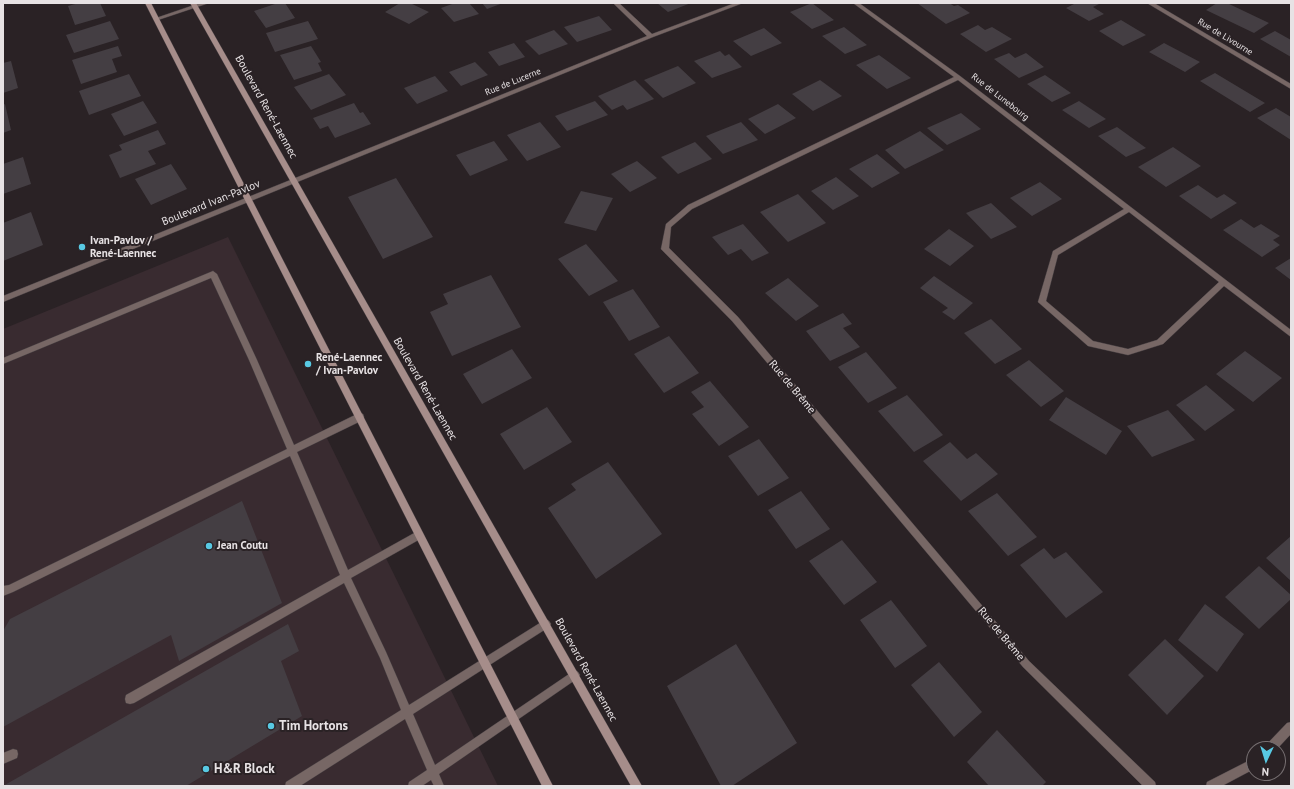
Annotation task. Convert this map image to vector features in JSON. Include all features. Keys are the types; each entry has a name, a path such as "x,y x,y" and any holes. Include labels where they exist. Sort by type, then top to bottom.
{"street":[{"path":"148,3 548,786"},
{"path":"156,18 194,5 206,3"},
{"path":"616,3 651,36"},
{"name":"Rue de Lucerne","path":"294,181 651,36 740,3"},
{"name":"Rue de Lunebourg","path":"856,3 958,77 1291,334"},
{"name":"Rue de Livourne","path":"1150,3 1291,87"},
{"name":"Boulevard René-Laennec","path":"194,5 637,786"},
{"name":"Rue de Brême","path":"958,77 690,207 668,226 665,249 735,319 1026,664 1151,786"},
{"name":"Boulevard Ivan-Pavlov","path":"3,299 294,181"},
{"path":"1129,209 1054,253 1042,302 1090,344 1128,352 1160,342 1224,282"},
{"path":"3,361 213,274 346,577 383,655 439,786"},
{"path":"3,591 16,586 360,417"},
{"path":"130,699 419,535"},
{"path":"290,786 546,624"},
{"path":"413,786 512,716 575,675"},
{"path":"1278,741 1291,727"},
{"path":"3,759 13,754"},
{"path":"1211,786 1246,767"}],"shaded area":[{"path":"228,237 498,786 3,786 3,329"}],"building":[{"path":"79,3 100,3 106,16 75,25 68,6"},
{"path":"278,3 285,3 295,18 266,28 254,11"},
{"path":"400,3 410,3 429,12 409,24 385,12"},
{"path":"455,3 469,3 479,14 454,22 441,8"},
{"path":"482,3 503,3 487,9"},
{"path":"657,3 691,3 668,12"},
{"path":"812,3 834,20 812,29 790,12"},
{"path":"917,3 949,3 954,6 958,5 970,13 946,24"},
{"path":"1076,3 1101,3 1093,7 1104,14 1089,21 1066,8"},
{"path":"1217,3 1227,3 1269,23 1254,33 1206,10"},
{"path":"599,16 612,30 577,42 564,27"},
{"path":"1121,20 1146,35 1123,46 1099,31"},
{"path":"110,21 119,39 74,53 66,35"},
{"path":"308,21 318,39 275,52 266,33"},
{"path":"978,25 985,30 992,27 1012,39 986,52 960,34"},
{"path":"844,27 867,45 845,54 822,36"},
{"path":"764,28 782,43 751,56 733,41"},
{"path":"554,30 568,44 539,55 525,41"},
{"path":"1275,31 1291,40 1291,57 1260,39"},
{"path":"514,43 525,57 499,66 488,52"},
{"path":"1164,43 1200,62 1185,72 1149,52"},
{"path":"118,46 122,56 112,59 117,72 81,84 72,60"},
{"path":"311,46 321,62 318,63 322,71 294,80 280,55"},
{"path":"720,51 725,56 729,54 742,67 712,78 694,61"},
{"path":"1009,53 1015,58 1026,53 1044,67 1019,78 994,59"},
{"path":"879,55 911,78 887,89 856,65"},
{"path":"11,61 18,88 3,93 3,63"},
{"path":"475,62 488,75 461,86 449,72"},
{"path":"678,66 696,83 663,98 644,80"},
{"path":"1215,73 1265,103 1250,112 1200,81"},
{"path":"129,74 141,96 89,115 79,91"},
{"path":"329,74 346,95 311,110 294,87"},
{"path":"1045,75 1071,93 1052,102 1027,84"},
{"path":"435,76 448,91 417,104 404,88"},
{"path":"635,80 654,99 627,110 623,105 612,110 598,96"},
{"path":"820,80 842,96 813,111 792,94"},
{"path":"143,101 157,123 124,136 111,114"},
{"path":"595,101 608,115 567,131 555,116"},
{"path":"1079,101 1106,119 1089,128 1062,110"},
{"path":"354,103 360,113 363,112 371,124 335,138 328,126 320,129 313,118"},
{"path":"5,104 11,130 3,133 3,105"},
{"path":"778,104 796,118 765,134 748,119"},
{"path":"1276,108 1291,117 1291,140 1257,118"},
{"path":"961,113 981,129 947,145 927,128"},
{"path":"540,122 561,147 527,161 507,135"},
{"path":"741,122 758,140 723,154 706,136"},
{"path":"1117,127 1146,148 1126,157 1098,136"},
{"path":"158,130 166,144 148,151 156,164 120,178 109,155 122,150 119,145"},
{"path":"920,131 944,150 905,169 885,150"},
{"path":"494,141 508,160 470,176 456,155"},
{"path":"695,142 712,159 678,174 661,157"},
{"path":"1173,147 1201,166 1166,187 1138,167"},
{"path":"877,154 900,173 872,188 849,169"},
{"path":"23,157 31,184 3,194 3,164"},
{"path":"637,161 657,178 630,192 611,174"},
{"path":"171,164 187,189 151,205 135,179"},
{"path":"836,177 859,196 833,210 811,191"},
{"path":"396,178 433,237 383,259 348,197"},
{"path":"1040,182 1062,199 1032,216 1010,198"},
{"path":"1198,185 1217,198 1224,194 1237,203 1211,219 1179,196"},
{"path":"581,191 613,198 596,231 564,223"},
{"path":"798,194 826,223 788,242 760,212"},
{"path":"991,203 1017,227 991,239 966,213"},
{"path":"31,212 43,245 3,261 3,223"},
{"path":"1241,219 1254,228 1261,224 1280,236 1273,240 1280,245 1262,257 1223,230"},
{"path":"743,224 769,253 752,261 741,249 728,255 712,237"},
{"path":"949,229 974,246 950,266 924,249"},
{"path":"586,244 618,281 589,296 558,259"},
{"path":"1291,258 1291,280 1275,268"},
{"path":"491,275 521,327 452,356 430,312 448,304 443,294"},
{"path":"934,276 973,303 954,320 942,312 948,308 920,288"},
{"path":"788,278 819,306 796,321 765,293"},
{"path":"633,289 660,327 629,341 603,302"},
{"path":"843,313 852,324 843,328 860,347 830,361 806,331"},
{"path":"991,319 1022,349 995,364 964,333"},
{"path":"669,336 699,373 664,393 634,354"},
{"path":"512,349 532,378 482,404 463,374"},
{"path":"1245,351 1282,378 1253,402 1216,374"},
{"path":"866,352 897,388 868,403 838,367"},
{"path":"1029,360 1064,391 1041,407 1006,375"},
{"path":"710,381 749,427 719,446 692,414 704,407 691,392"},
{"path":"1206,385 1235,410 1205,431 1176,405"},
{"path":"907,395 943,435 914,452 878,411"},
{"path":"1066,397 1122,431 1106,455 1049,420"},
{"path":"547,407 572,442 524,470 500,434"},
{"path":"1168,410 1195,440 1152,457 1127,426"},
{"path":"759,439 789,478 758,496 728,456"},
{"path":"950,442 967,459 976,453 998,474 961,501 923,461"},
{"path":"608,462 662,534 596,579 548,508 576,490 571,484"},
{"path":"801,491 830,529 796,549 768,510"},
{"path":"997,493 1037,537 1008,556 968,511"},
{"path":"242,501 282,603 179,661 171,635 3,727 3,631 10,619"},
{"path":"1291,536 1291,581 1266,558"},
{"path":"842,540 877,582 844,605 809,561"},
{"path":"1044,548 1054,559 1066,552 1103,592 1066,618 1020,565"},
{"path":"1259,566 1291,595 1291,599 1259,629 1225,597"},
{"path":"891,600 927,646 895,668 860,620"},
{"path":"1205,604 1244,634 1217,672 1178,640"},
{"path":"288,624 299,651 281,661 302,716 186,786 3,786"},
{"path":"1165,639 1204,676 1167,715 1128,675"},
{"path":"736,644 797,743 732,786 721,786 667,686"},
{"path":"939,662 982,712 954,737 911,685"},
{"path":"997,730 1046,782 1042,786 989,786 967,762"}],"place":[{"name":"Ivan-Pavlov / René-Laennec","path":"82,247"},
{"name":"René-Laennec / Ivan-Pavlov","path":"308,364"},
{"name":"Jean Coutu","path":"209,546"},
{"name":"Tim Hortons","path":"271,726"},
{"name":"H&R Block","path":"206,769"}]}
